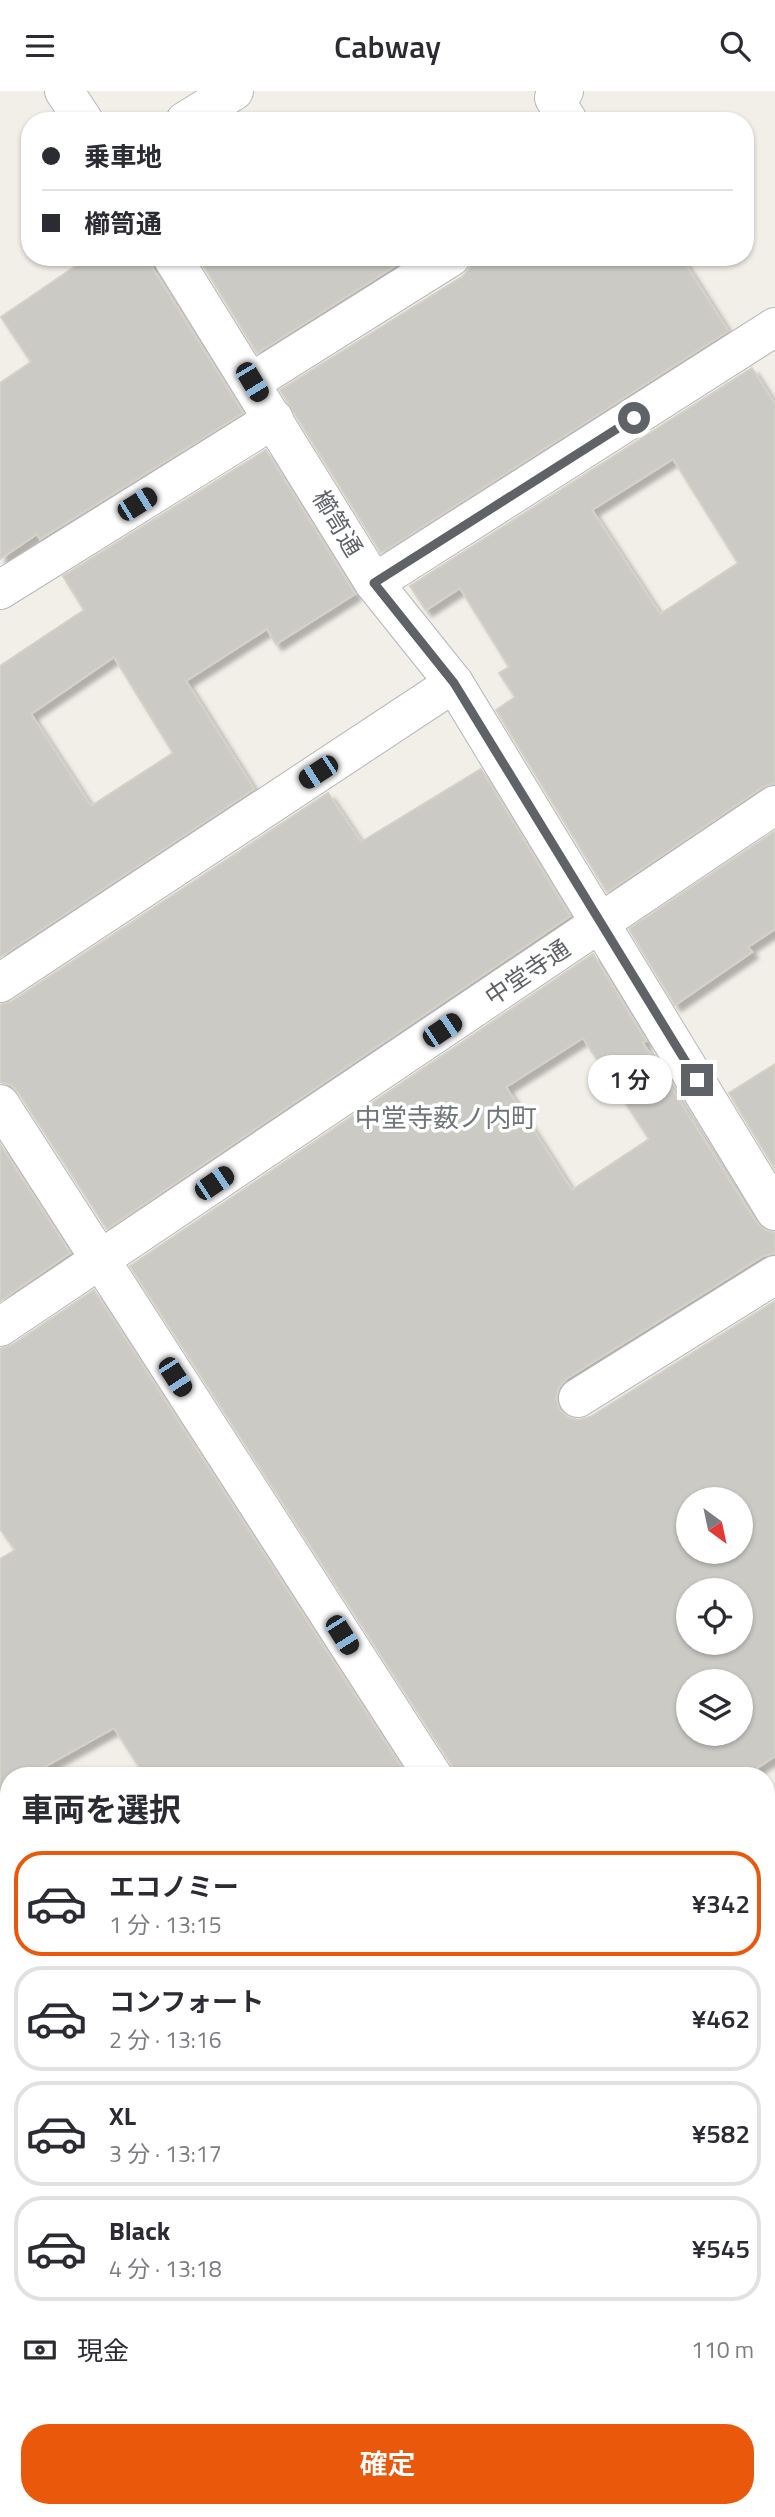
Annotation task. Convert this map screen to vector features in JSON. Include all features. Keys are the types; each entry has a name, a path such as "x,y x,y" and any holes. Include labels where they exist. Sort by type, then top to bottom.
{"street":[{"path":"64,91 78,112"},
{"path":"200,112 234,91"},
{"path":"563,112 554,97 564,91"},
{"name":"櫛笥通","path":"178,266 374,583 454,683 775,1211"},
{"path":"252,382 437,266"},
{"path":"374,583 775,327"},
{"path":"0,590 274,419"},
{"path":"0,983 454,683"},
{"name":"中堂寺通","path":"0,1327 775,805"},
{"path":"0,1104 427,1767"},
{"path":"578,1398 775,1275"}],"building":[{"path":"76,266 152,266 243,413 40,539 37,534 0,559 0,383 31,362 1,317"},
{"path":"204,266 395,266 257,353"},
{"path":"687,266 728,331 381,553 280,390 463,276 470,268"},
{"path":"752,368 775,404 775,783 763,787 607,892 496,710 515,697 499,673 509,667 460,588 426,610 410,586","holes":["673,459 738,563 660,614 592,510"]},
{"path":"266,450 355,594 276,644 267,629 186,681 254,789 0,957 0,666 84,610 63,576","holes":["114,657 173,753 91,806 31,714"]},
{"path":"481,769 570,916 107,1229 18,1092 11,1085 0,1082 0,1005 12,1001 328,793 361,842"},
{"path":"775,831 775,929 748,947 752,952 675,1005 629,929"},
{"path":"593,954 646,1041 643,1043 756,1222 765,1230 775,1233 775,1253 763,1256 566,1379 559,1387 556,1398 559,1409 567,1417 578,1420 590,1417 775,1301 775,1756 758,1767 452,1767 130,1266","holes":["583,1038 649,1139 572,1190 506,1087"]},
{"path":"775,1064 775,1169 729,1093"},
{"path":"0,1144 70,1253 0,1301"},
{"path":"94,1290 401,1767 139,1767 114,1728 44,1767 0,1767 0,1559 15,1550 0,1529 0,1349 12,1345"}],"district":[{"name":"中堂寺薮ノ内町","path":"446,1117"}],"route":[{"path":"634,418 374,583 454,683 697,1080"}]}
